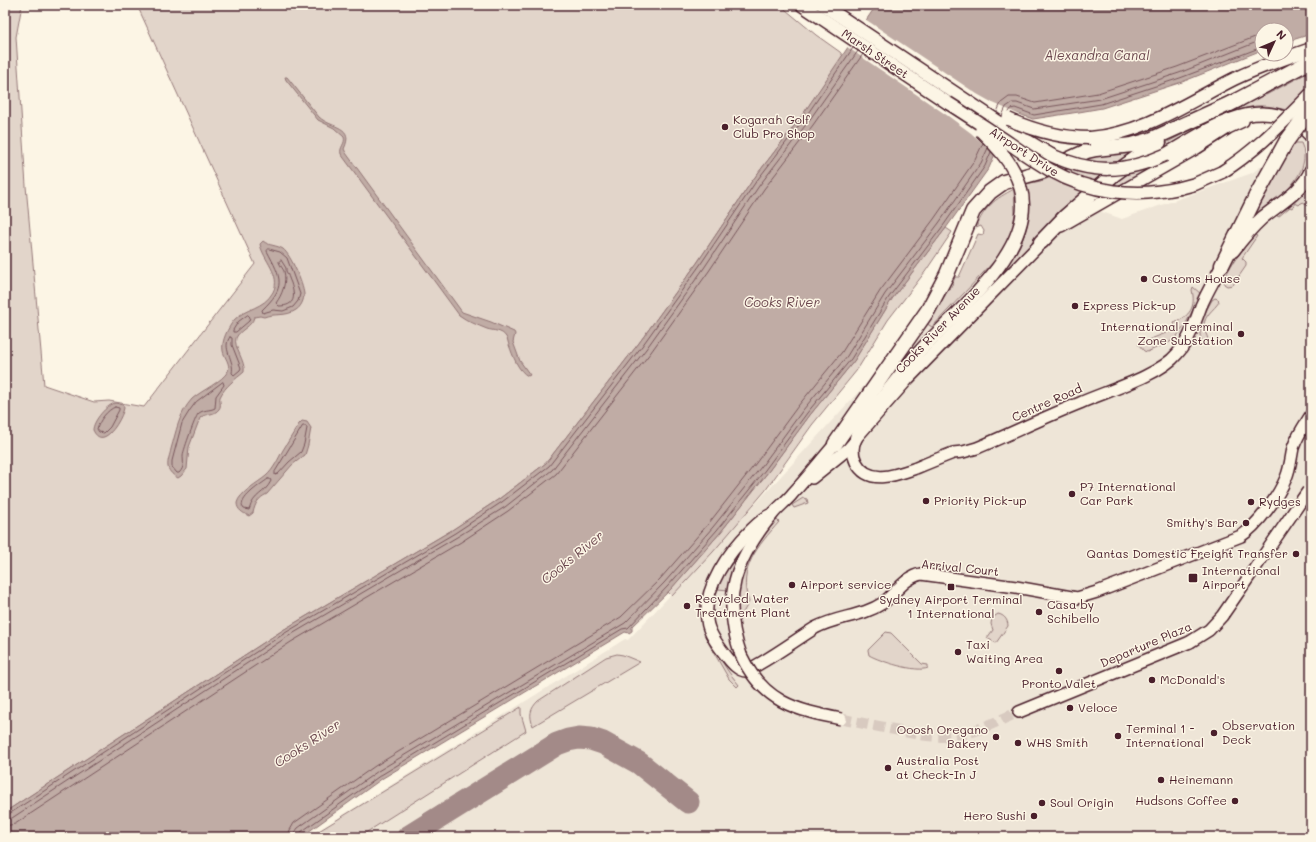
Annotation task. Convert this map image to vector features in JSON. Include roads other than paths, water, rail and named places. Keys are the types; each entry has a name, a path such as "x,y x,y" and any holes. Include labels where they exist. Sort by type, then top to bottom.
{"highway":[{"path":"1041,242 1087,197 1155,144 1311,61"},
{"path":"835,444 928,310 947,274 973,211 990,192 1004,182 1043,171 1087,151 1132,145 1150,140 1238,100"},
{"path":"1222,265 1256,196 1286,142 1311,108"}],"main road":[{"name":"Marsh Street","path":"802,5 951,98"},
{"name":"Marsh Street","path":"823,5 951,98"},
{"name":"Airport Drive","path":"951,98 987,110 1034,130 1067,137 1090,138 1112,135 1135,129 1248,73 1311,49"},
{"name":"Airport Drive","path":"951,98 1035,161 1063,177 1099,189 1136,194 1180,188 1194,184 1222,172 1259,146 1311,94"},
{"path":"951,98 1051,155 1073,164 1097,169 1122,169 1141,165 1165,155 1233,118 1255,113 1276,115 1294,122 1311,136"},
{"path":"856,440 862,423 896,380 920,351 998,268 1014,243 1020,227 1022,198 1020,186 1012,167 999,148 951,98"},
{"path":"1276,115 1301,132 1308,140 1311,147"},
{"path":"1222,265 1250,230 1295,191 1306,180 1311,170"},
{"path":"835,444 928,335 960,309"}],"street":[{"name":"Cooks River Avenue","path":"793,494 848,449 907,380 1041,242 1071,220 1115,197 1235,124 1245,120 1276,115"},
{"name":"Centre Road","path":"856,440 853,450 854,457 858,465 865,472 877,477 897,475 953,453 963,452 981,446 1157,370 1170,362 1182,348 1201,305 1222,265"},
{"name":"Arrival Court","path":"772,514 766,516 745,536 725,560 715,580 708,603 708,625 714,637 730,660 740,670 744,671 762,662 826,623 871,610 883,603 910,578 917,575 923,574 1016,587 1077,598 1097,592 1241,536 1248,532 1259,521 1281,487 1289,471 1296,441 1311,415"},
{"path":"835,444 793,494 772,514 748,549 737,572 732,594 732,616 736,639 741,655 756,679 771,694 785,704 802,711 841,719"},
{"name":"Departure Plaza","path":"1019,712 1190,642 1204,633 1222,616 1311,488"}],"water":[{"name":"Cooks River","path":"874,5 1311,5 1311,34 1294,39 1294,22 1254,22 1254,53 1182,82 1102,108 1033,119 1013,112 989,168 892,299 854,361 810,415 720,533 671,589 632,627 632,631 629,633 625,632 383,778 301,837 5,837 5,812 283,630 452,530 499,499 546,463 639,343 697,263 752,181 801,117 873,10"},
{"path":"285,77 287,77 319,117 344,131 347,136 344,149 346,153 462,312 514,332 513,342 520,361 530,375 528,376 521,371 504,335 500,332 487,329 459,315 341,154 344,137 334,128 318,120 286,80"},
{"path":"263,241 283,249 290,257 304,294 303,301 298,309 292,312 264,317 254,317 251,323 240,332 236,338 236,346 243,363 244,372 222,393 220,397 220,408 212,414 204,415 200,418 189,447 187,469 178,478 169,471 168,462 176,429 184,410 192,399 221,379 228,371 229,366 223,351 223,343 227,331 234,320 243,313 265,302 273,292 275,286 274,274 260,244"},
{"path":"116,403 123,405 124,408 116,426 107,436 97,436 93,430 95,422 109,406"},
{"path":"302,421 307,422 311,428 305,455 292,465 267,494 259,499 253,513 249,516 239,509 237,505 241,495 266,476 276,464 287,443"}],"tunnel":[{"path":"841,719 921,735 947,736 968,733 1019,712"}],"place":[{"name":"Kogarah Golf Club Pro Shop","path":"725,127"},
{"name":"Customs House","path":"1144,279"},
{"name":"Express Pick-up","path":"1075,306"},
{"name":"International Terminal Zone Substation","path":"1241,334"},
{"name":"P7 International Car Park","path":"1072,494"},
{"name":"Priority Pick-up","path":"926,501"},
{"name":"Rydges","path":"1251,502"},
{"name":"Smithy's Bar","path":"1246,523"},
{"name":"Qantas Domestic Freight Transfer","path":"1296,554"},
{"name":"International Airport","path":"1193,578"},
{"name":"Airport service","path":"792,585"},
{"name":"Sydney Airport Terminal 1 International","path":"951,587"},
{"name":"Recycled Water Treatment Plant","path":"687,606"},
{"name":"Casa by Schibello","path":"1039,612"},
{"name":"Taxi Waiting Area","path":"958,652"},
{"name":"Pronto Valet","path":"1059,671"},
{"name":"McDonald's","path":"1152,680"},
{"name":"Veloce","path":"1070,708"},
{"name":"Observation Deck","path":"1214,733"},
{"name":"Terminal 1 - International","path":"1118,736"},
{"name":"Ooosh Oregano Bakery","path":"996,737"},
{"name":"WHS Smith","path":"1018,743"},
{"name":"Australia Post at Check-In J","path":"888,768"},
{"name":"Heinemann","path":"1161,780"},
{"name":"Hudsons Coffee","path":"1235,801"},
{"name":"Soul Origin","path":"1042,803"},
{"name":"Hero Sushi","path":"1034,816"}],"water label":[{"name":"Alexandra Canal","path":"1097,55"}]}
